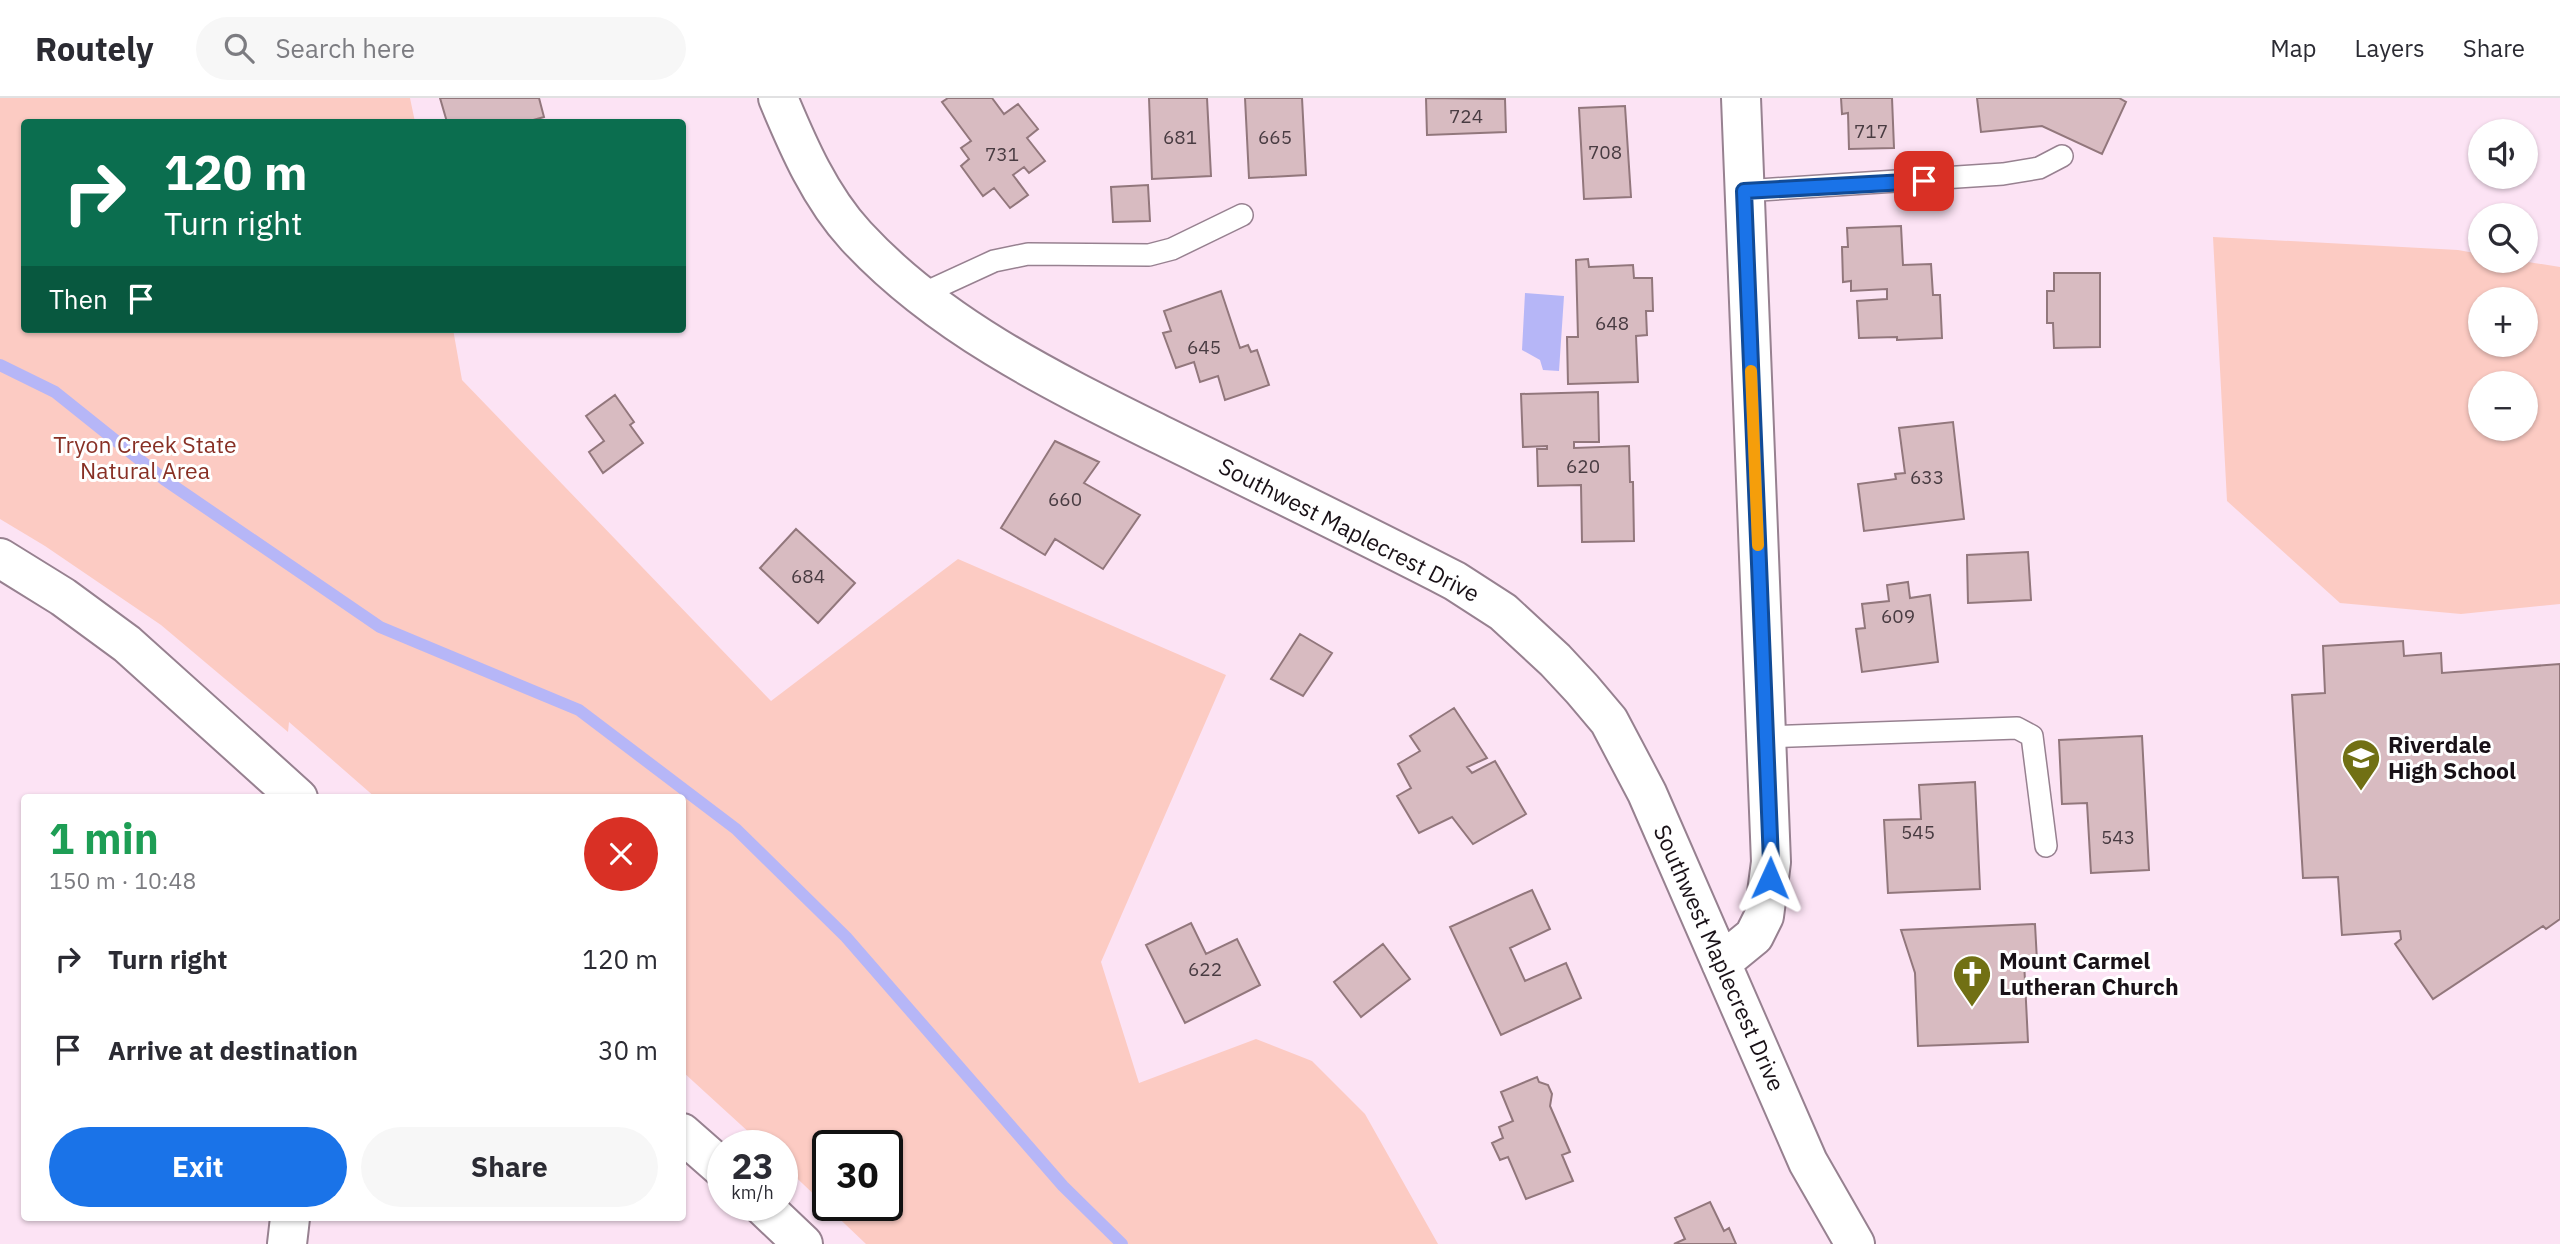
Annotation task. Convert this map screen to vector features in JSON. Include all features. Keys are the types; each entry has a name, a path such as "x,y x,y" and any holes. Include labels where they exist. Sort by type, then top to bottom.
{"street":[{"name":"Southwest Maplecrest Drive","path":"778,98 811,170 831,204 855,235 920,295 981,337 1058,384 1436,571 1479,595 1503,612 1555,660 1609,720 1647,793 1808,1162 1854,1244"},
{"path":"1721,963 1754,936 1764,916 1771,862 1741,98"},
{"path":"0,558 63,597 127,644 294,794"},
{"path":"686,1137 707,1155"},
{"path":"287,1244 290,1221"},
{"path":"779,1221 803,1244"}],"lane":[{"path":"1744,191 2003,174 2039,168 2062,156"},
{"path":"920,295 994,261 1028,254 1149,255 1172,249 1242,215"},
{"path":"1766,737 2017,728 2032,736 2046,846"}],"green space":[{"name":"Tryon Creek State Natural Area","path":"0,98 410,98 414,119 21,119 21,333 454,333 462,380 771,701 958,559 1226,675 1101,962 1139,1083 1256,1039 1312,1061 1365,1114 1438,1244 866,1244 842,1221 903,1221 903,1130 812,1130 812,1193 798,1179 798,1130 746,1130 686,1075 686,794 371,794 289,722 288,732 161,625 45,546 0,519"},
{"path":"2213,237 2458,250 2468,252 2468,273 2538,273 2538,264 2560,267 2560,604 2461,614 2340,603 2227,501"}],"water":[{"path":"1525,293 1564,296 1559,371 1543,370 1540,360 1522,350"}],"building":[{"path":"440,98 539,98 544,117 537,119 446,119"},
{"path":"948,98 992,98 1004,114 1018,104 1038,129 1027,138 1045,161 1029,173 1024,167 1013,175 1028,195 1010,208 994,188 983,196 961,166 969,159 961,148 971,141 942,102"},
{"path":"1149,98 1207,98 1211,176 1152,179"},
{"path":"1245,98 1302,98 1306,175 1249,178"},
{"path":"1426,98 1505,99 1506,132 1427,135"},
{"path":"1841,98 1892,98 1894,148 1849,149 1848,113 1842,114"},
{"path":"1977,98 2119,98 2126,102 2102,154 2042,126 1981,132"},
{"path":"1625,106 1631,197 1584,199 1579,108"},
{"path":"1148,185 1150,221 1113,222 1111,187"},
{"path":"1901,226 1903,265 1931,264 1933,295 1940,295 1942,338 1859,338 1857,301 1887,299 1887,289 1851,291 1851,281 1843,282 1842,247 1848,247 1847,228"},
{"path":"1588,259 1589,267 1633,265 1634,278 1652,278 1653,311 1646,311 1647,335 1636,336 1638,382 1568,384 1567,337 1578,337 1576,260"},
{"path":"2054,273 2100,273 2100,347 2054,348 2053,323 2047,323 2047,291 2054,291"},
{"path":"1221,291 1240,348 1248,345 1251,352 1257,350 1269,385 1225,400 1218,376 1200,382 1194,362 1176,368 1163,333 1171,331 1164,311"},
{"path":"1598,392 1599,442 1574,442 1574,448 1629,446 1630,482 1633,482 1634,541 1582,542 1581,485 1538,486 1537,449 1547,449 1547,446 1523,447 1521,394"},
{"path":"615,395 634,422 630,425 643,443 603,473 589,452 604,441 586,416"},
{"path":"1953,422 1964,519 1864,531 1858,484 1896,479 1895,474 1905,473 1899,428"},
{"path":"1055,441 1099,462 1084,483 1140,515 1103,569 1055,539 1045,555 1001,528"},
{"path":"796,529 855,583 818,623 760,568"},
{"path":"2028,552 2031,600 1968,603 1967,555"},
{"path":"1908,582 1910,598 1930,595 1938,662 1862,672 1856,629 1865,628 1862,604 1889,601 1887,585"},
{"path":"1300,634 1332,653 1303,696 1271,679"},
{"path":"2403,641 2404,656 2441,653 2442,673 2560,664 2560,919 2546,929 2543,926 2433,999 2395,944 2401,939 2400,931 2342,935 2338,877 2303,878 2292,695 2325,693 2323,646"},
{"path":"1454,708 1487,758 1467,767 1472,773 1495,761 1526,814 1473,844 1452,817 1419,833 1397,796 1411,788 1398,764 1420,751 1410,736"},
{"path":"2142,736 2149,870 2091,873 2087,803 2062,804 2059,740"},
{"path":"1975,782 1980,889 1888,893 1884,820 1921,819 1919,785"},
{"path":"1532,890 1550,929 1510,948 1525,981 1566,963 1581,998 1501,1035 1450,927"},
{"path":"1191,923 1206,954 1237,939 1260,985 1185,1023 1146,945"},
{"name":"Mount Carmel Lutheran Church","path":"2035,924 2037,961 2024,961 2028,1042 1918,1046 1915,973 1901,930"},
{"path":"1383,944 1410,979 1361,1017 1334,982"},
{"path":"1537,1077 1539,1082 1548,1085 1552,1094 1550,1106 1570,1152 1562,1155 1573,1181 1526,1199 1508,1157 1500,1160 1492,1143 1503,1138 1499,1127 1513,1121 1501,1092"},
{"path":"1710,1202 1724,1231 1729,1228 1736,1244 1674,1244 1685,1239 1675,1218"}],"waterway":[{"path":"0,365 55,392 165,480 380,627 579,710 736,829 846,937 1063,1186 1122,1244"}],"slow traffic":[{"path":"1751,371 1758,545"}],"place":[{"name":"Riverdale High School","path":"2361,792"},
{"name":"Mount Carmel Lutheran Church","path":"1972,1008"}],"route":[{"path":"1770,878 1744,191 1924,181"}]}
